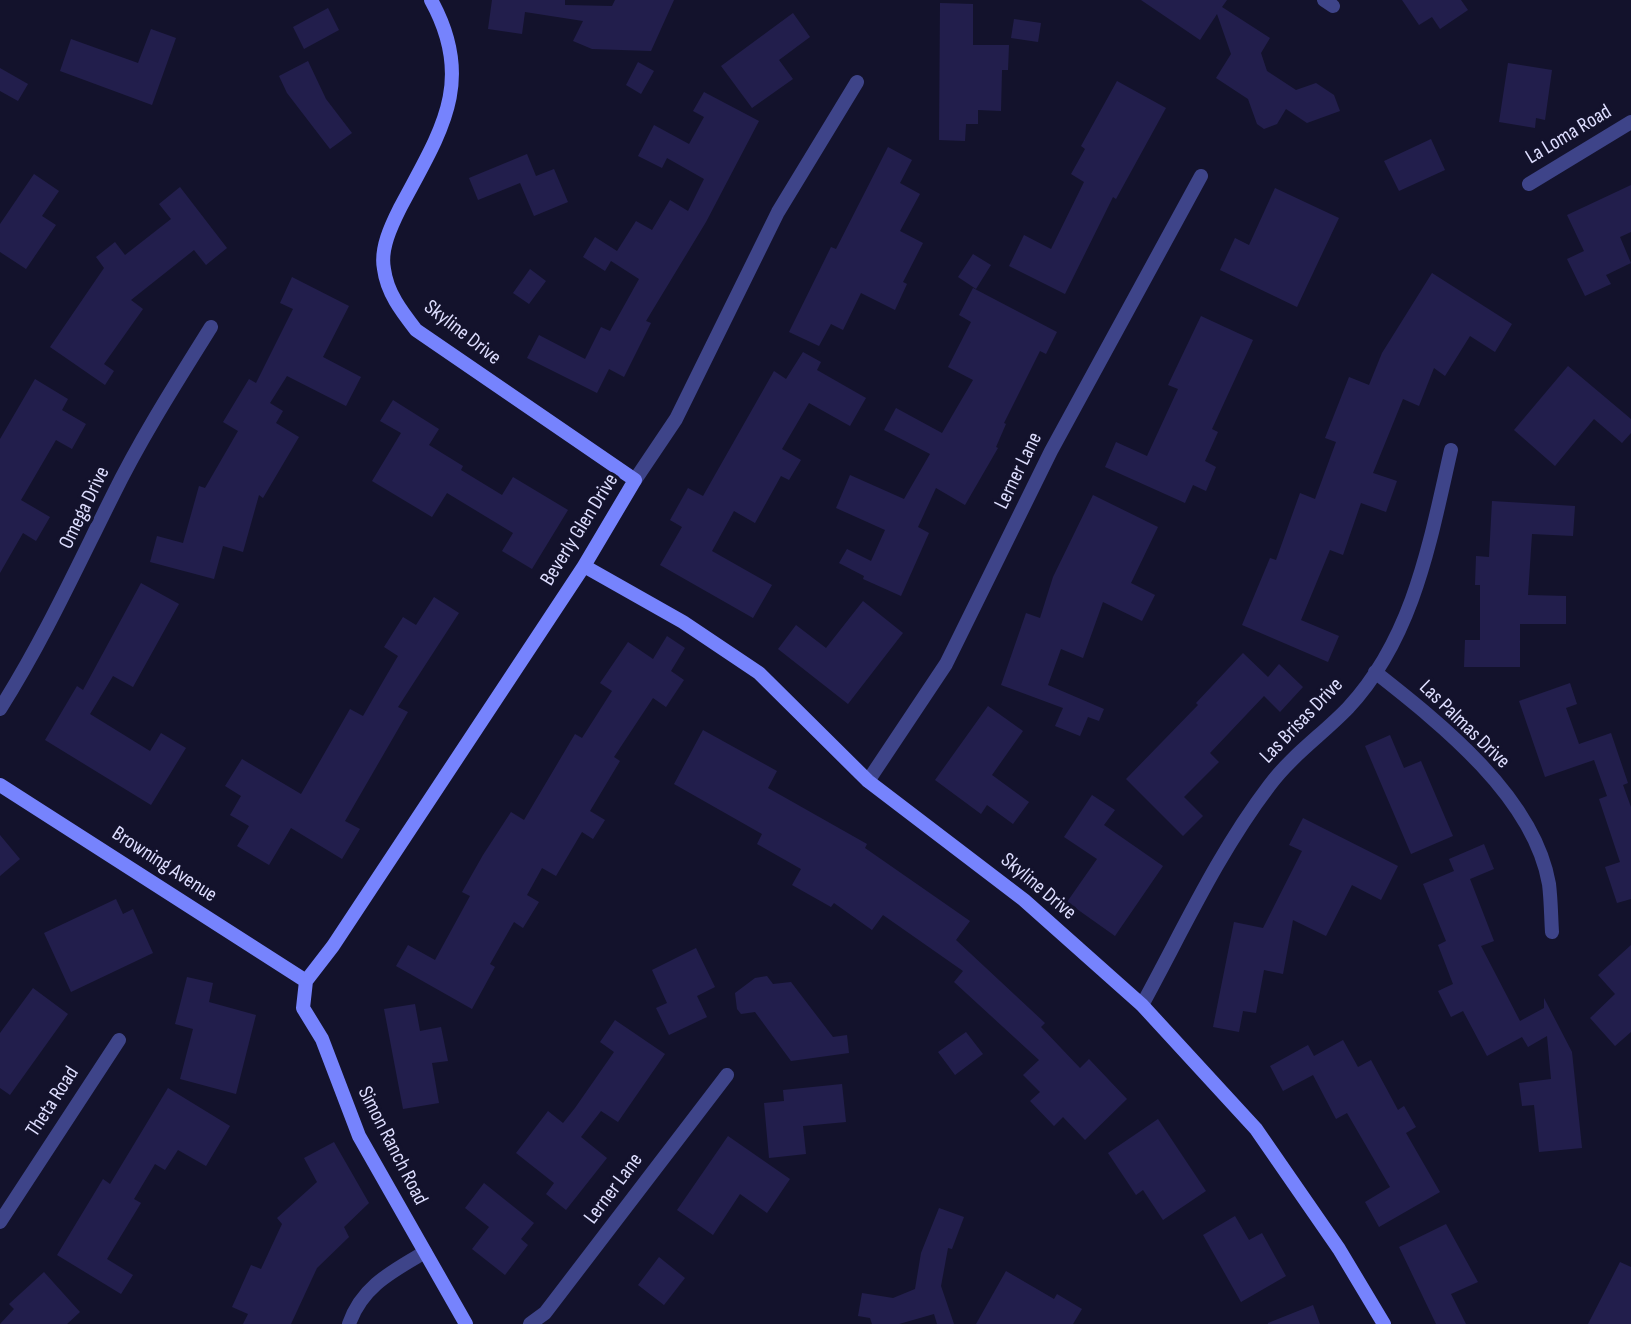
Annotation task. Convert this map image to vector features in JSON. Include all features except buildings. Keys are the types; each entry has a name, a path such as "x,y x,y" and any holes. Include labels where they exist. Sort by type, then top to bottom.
{"street":[{"name":"Skyline Drive","path":"431,0 452,56 454,79 440,135 393,223 385,247 383,268 390,290 401,311 426,337 635,480"},
{"name":"Beverly Glen Drive","path":"306,981 333,946 584,566 635,480 676,419 778,212 857,82"},
{"name":"La Loma Road","path":"1529,184 1631,122"},
{"name":"Lerner Lane","path":"868,781 946,664 1051,451 1201,176"},
{"name":"Omega Drive","path":"0,709 29,664 159,411 211,327"},
{"name":"Las Brisas Drive","path":"1142,1005 1232,841 1270,784 1348,707 1375,672 1403,624 1420,581 1451,450"},
{"name":"Skyline Drive","path":"584,566 683,622 759,673 868,781 1024,900 1142,1005 1256,1129 1339,1249 1384,1324"},
{"name":"Las Palmas Drive","path":"1375,672 1430,715 1465,749 1497,785 1530,832 1548,883 1552,932"},
{"name":"Browning Avenue","path":"0,785 306,981"},
{"name":"Simon Ranch Road","path":"306,981 303,1008 322,1039 359,1136 466,1324"},
{"name":"Theta Road","path":"0,1222 119,1040"},
{"name":"Lerner Lane","path":"530,1324 545,1313 727,1074"},
{"path":"349,1324 353,1311 369,1288 425,1252"}]}
